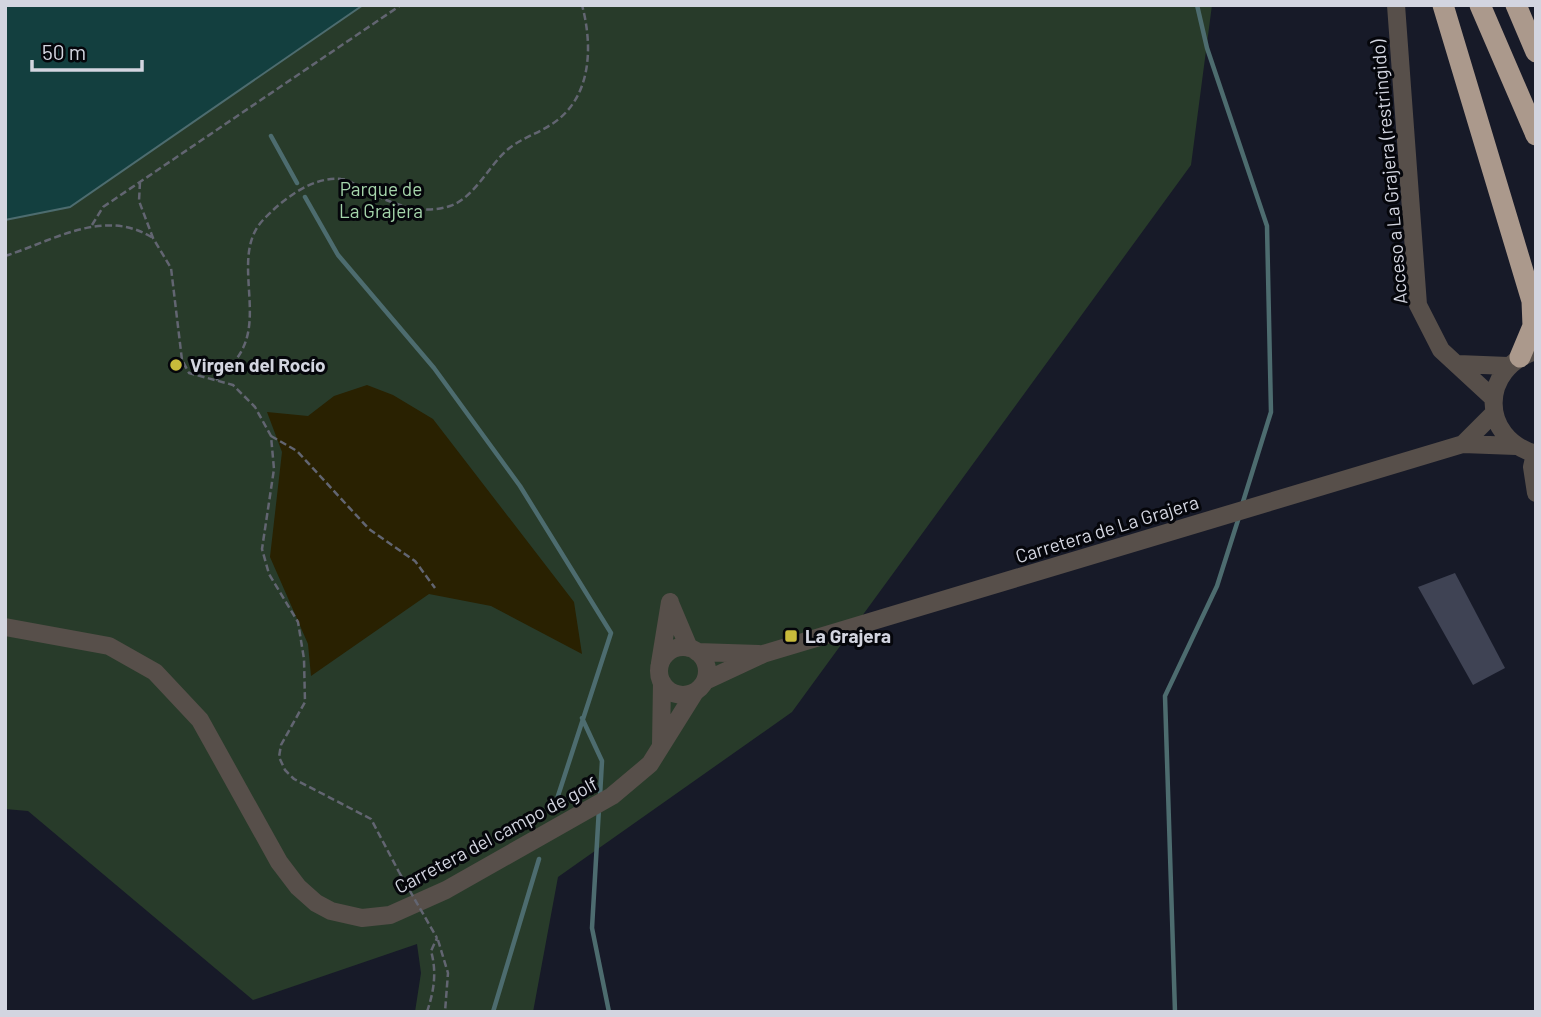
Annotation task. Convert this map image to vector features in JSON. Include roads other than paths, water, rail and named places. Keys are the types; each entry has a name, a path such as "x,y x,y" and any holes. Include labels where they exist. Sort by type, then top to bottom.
{"highway":[{"path":"1443,5 1531,301 1532,326 1521,358"},
{"path":"1480,5 1536,135"},
{"path":"1516,5 1536,52"}],"street":[{"name":"Acceso a La Grajera (restringido)","path":"1396,5 1418,304 1441,350 1458,364 1494,406 1498,426 1516,446"},
{"path":"1458,364 1521,358"},
{"path":"1494,406 1496,386 1521,358"},
{"name":"Carretera de La Grajera","path":"1463,444 1494,406"},
{"name":"Carretera de La Grajera","path":"700,686 763,654 1463,444 1516,446"},
{"path":"1516,446 1535,454 1532,467 1536,493"},
{"path":"661,748 660,663 670,602 693,650 706,665 700,686 673,692 662,682"},
{"name":"Carretera del campo de golf","path":"5,627 109,646 155,672 200,720 279,862 298,887 316,903 346,916 390,915 446,890 612,796 634,780 661,748 700,686"},
{"path":"660,663 674,649 693,650"},
{"name":"Carretera de La Grajera","path":"693,650 763,654"}],"waterway":[{"path":"1197,5 1207,48 1267,226 1271,412 1242,505"},
{"path":"271,136 297,183"},
{"path":"305,197 338,255 434,368 520,486 611,633 556,802"},
{"path":"1175,1012 1165,696 1217,586 1239,517"},
{"path":"582,718 602,761 600,796"},
{"path":"599,808 592,928 609,1012"},
{"path":"493,1012 539,859"}],"place":[{"name":"Virgen del Rocío","path":"176,365"},
{"name":"La Grajera","path":"791,636"}],"park label":[{"name":"Parque de La Grajera","path":"381,200"}]}
